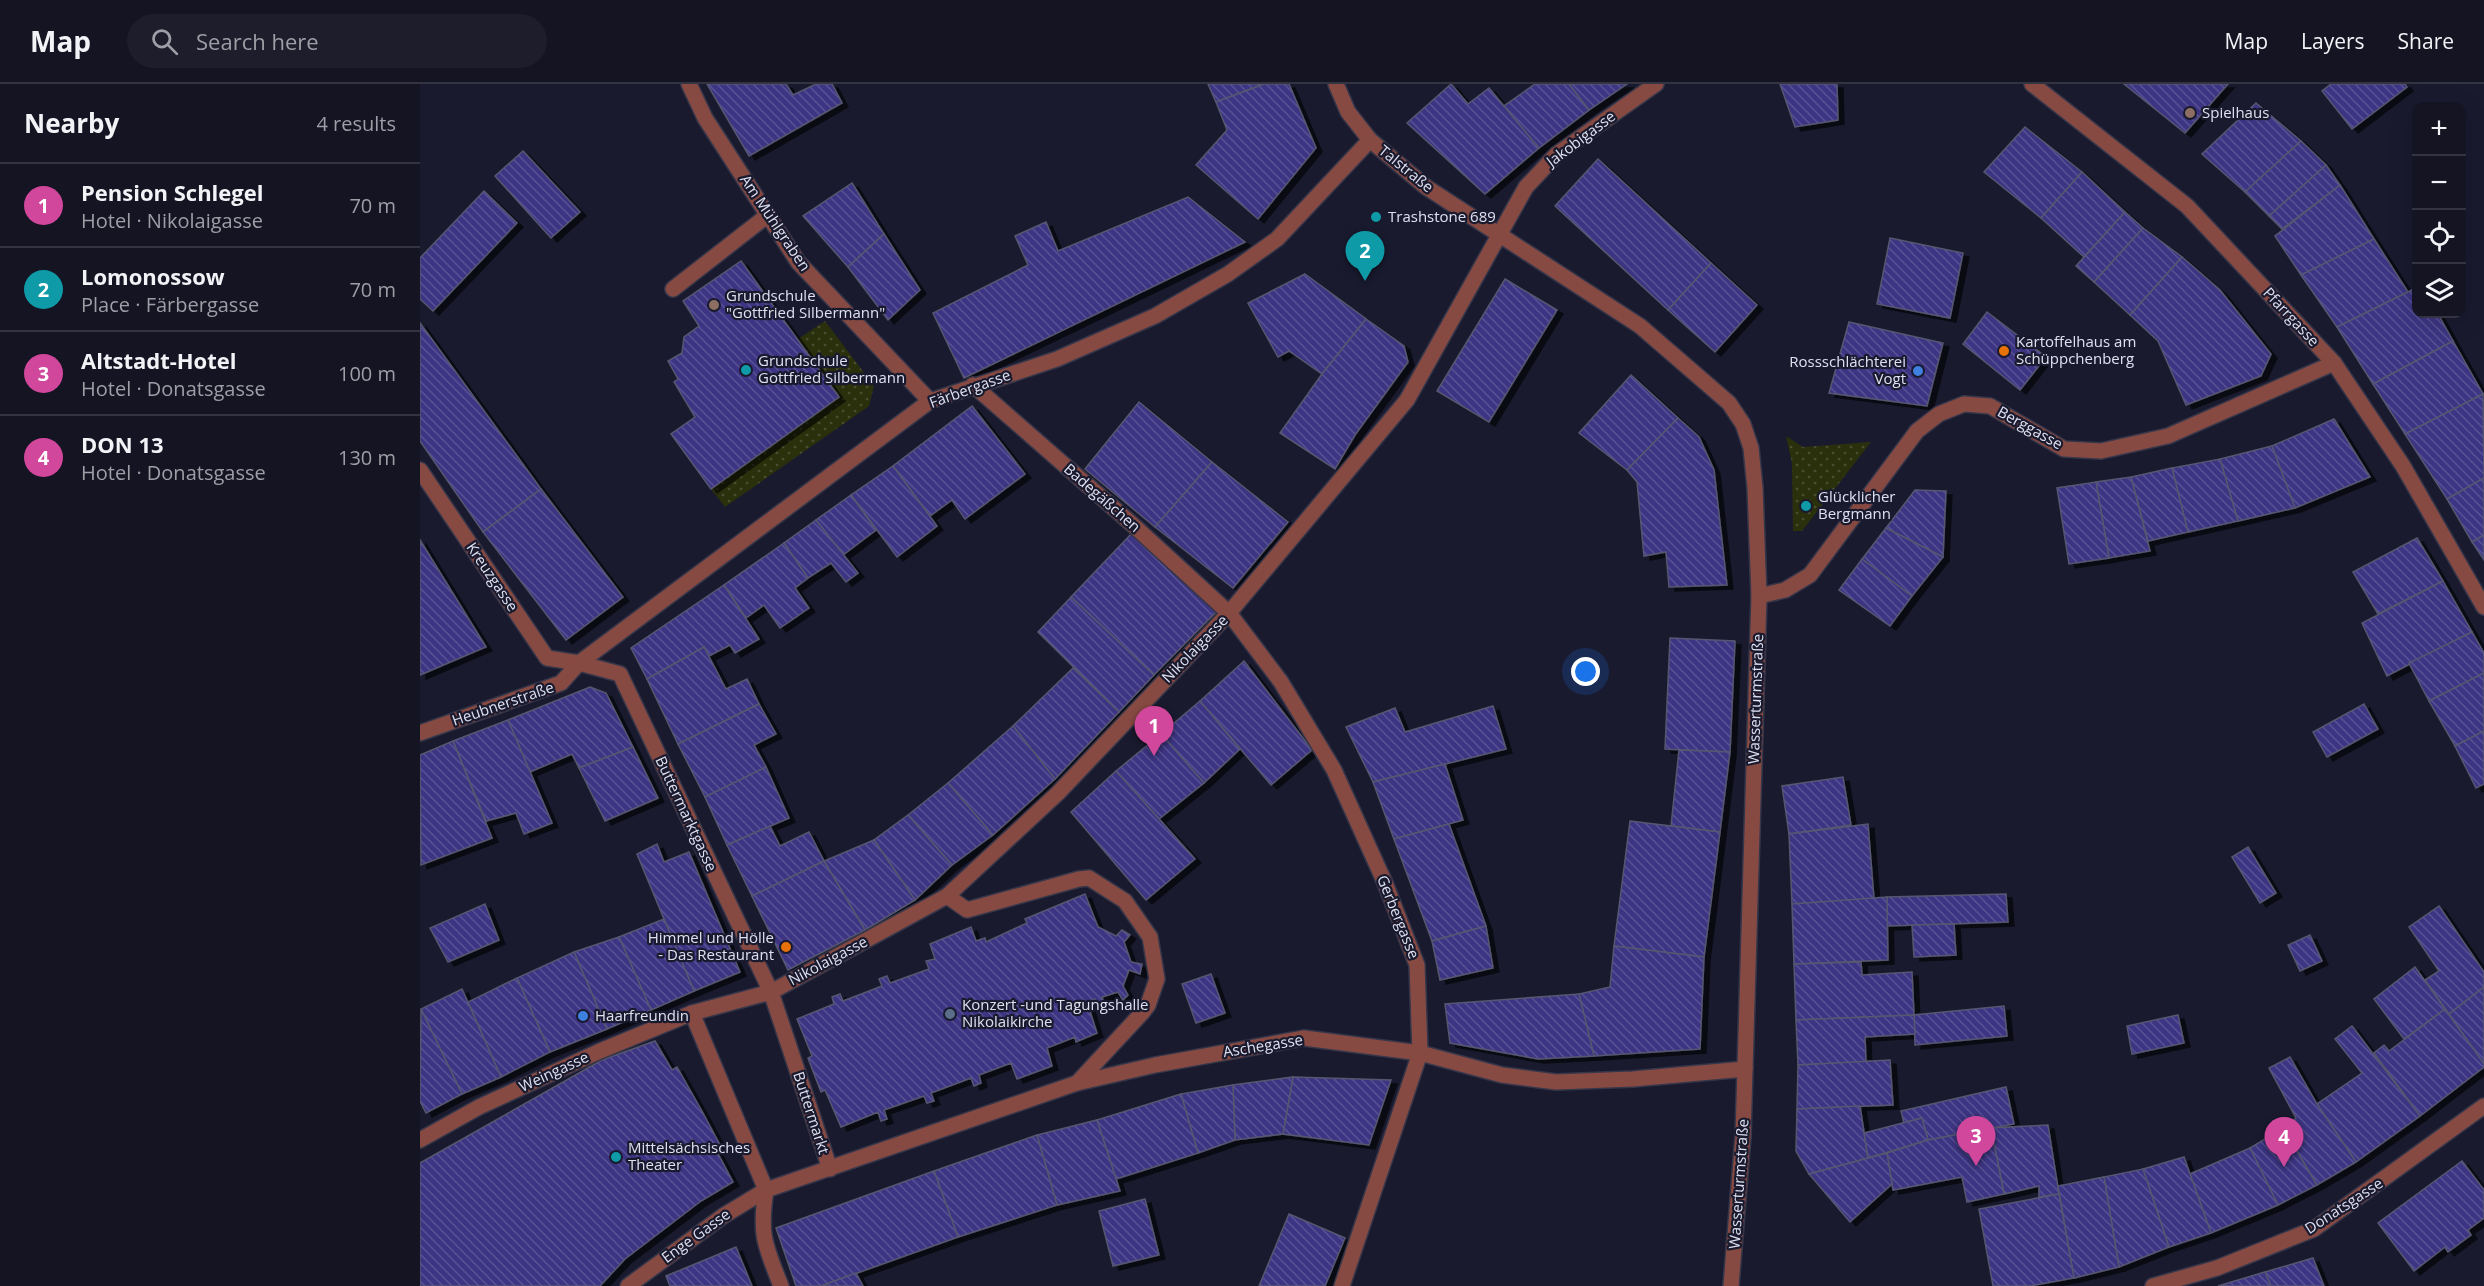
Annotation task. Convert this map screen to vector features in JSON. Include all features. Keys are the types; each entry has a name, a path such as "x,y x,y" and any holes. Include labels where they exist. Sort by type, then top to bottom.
{"street":[{"name":"Am Mühlgraben","path":"689,84 705,118 798,262 930,401"},
{"name":"Talstraße","path":"1336,84 1348,112 1370,140 1426,187 1498,236"},
{"name":"Jakobigasse","path":"1498,236 1526,186 1557,154 1656,84"},
{"name":"Pfarrgasse","path":"2032,84 2082,121 2187,206 2334,363 2403,466 2484,607"},
{"name":"Färbergasse","path":"579,663 930,401 1057,359 1155,316 1228,274 1277,239 1370,140"},
{"path":"673,289 768,215"},
{"name":"Wasserturmstraße","path":"1498,236 1640,326 1729,402 1743,424 1750,448 1755,488 1759,596 1743,1136 1731,1286"},
{"name":"Nikolaigasse","path":"771,992 947,896 1058,793 1229,614 1407,400 1433,357 1498,236"},
{"name":"Berggasse","path":"1759,596 1785,590 1810,575 1917,431 1948,410 1964,404 1990,406 2064,449 2101,451 2168,435 2334,363"},
{"name":"Badegäßchen","path":"973,385 1133,525 1229,614"},
{"name":"Kreuzgasse","path":"420,470 547,658 579,663"},
{"name":"Gerbergasse","path":"1229,614 1281,682 1334,770 1385,884 1417,965 1420,1053 1342,1286"},
{"name":"Heubnerstraße","path":"420,732 561,683 579,663"},
{"name":"Buttermarktgasse","path":"579,663 620,674 771,992"},
{"path":"947,896 968,910 1089,878 1125,901 1147,930 1157,979 1148,1005 1077,1083"},
{"path":"771,992 692,1013 766,1190 762,1219 764,1243 781,1286"},
{"name":"Buttermarkt","path":"766,1190 830,1168 771,992"},
{"name":"Weingasse","path":"420,1140 479,1107 600,1051 692,1013"},
{"name":"Aschegasse","path":"830,1168 1077,1083 1155,1065 1304,1038 1420,1053 1502,1075 1556,1082 1633,1079 1745,1069"},
{"name":"Donatsgasse","path":"2153,1286 2217,1268 2314,1229 2484,1106"},
{"name":"Enge Gasse","path":"628,1286 723,1216 766,1190"}],"green space":[{"path":"825,321 874,386 869,406 725,507 711,489 839,398 798,339"},
{"path":"1786,436 1803,447 1871,442 1802,531 1793,531 1792,463"}],"building":[{"path":"707,84 786,84 793,95 816,84 832,84 842,103 749,156"},
{"path":"1208,84 1264,84 1216,102"},
{"path":"1264,84 1289,84 1316,148 1258,219 1196,165 1227,130 1216,102"},
{"path":"1451,84 1468,104 1489,88 1539,148 1485,194 1407,123"},
{"path":"1535,84 1569,84 1589,110 1539,148 1504,106"},
{"path":"1569,84 1627,84 1589,110"},
{"path":"1780,84 1837,84 1838,120 1795,127"},
{"path":"2124,84 2228,84 2185,133"},
{"path":"2331,84 2405,84 2407,87 2352,129 2322,91"},
{"path":"2256,103 2301,141 2245,192 2202,154"},
{"path":"2025,127 2082,172 2041,218 1984,172"},
{"path":"2301,141 2326,165 2269,216 2245,192"},
{"path":"523,151 580,212 551,238 495,176"},
{"path":"1598,159 1711,263 1668,310 1555,206"},
{"path":"2326,165 2340,185 2282,229 2269,216"},
{"path":"2082,172 2125,212 2084,257 2041,218"},
{"path":"852,183 884,234 848,267 803,216"},
{"path":"2340,185 2374,239 2301,275 2275,236"},
{"path":"484,191 517,223 433,311 420,299 420,258"},
{"path":"1188,197 1245,242 964,378 933,313 1028,265 1015,236 1046,222 1058,251"},
{"path":"2125,212 2143,228 2094,282 2076,266"},
{"path":"2143,228 2182,257 2130,315 2094,282"},
{"path":"884,234 920,290 888,320 848,267"},
{"path":"1890,238 1963,253 1950,318 1877,304"},
{"path":"2374,239 2408,292 2337,327 2301,275"},
{"path":"2182,257 2220,290 2271,354 2261,376 2186,405 2158,341 2130,315"},
{"name":"Grundschule Gottfried Silbermann","path":"741,261 839,397 711,489 671,434 695,417 674,382 678,379 668,361 682,353 684,337 699,326 683,301"},
{"path":"1711,263 1757,305 1715,352 1668,310"},
{"path":"1305,274 1366,319 1322,374 1289,351 1278,357 1248,303"},
{"path":"1505,279 1557,310 1489,422 1437,391"},
{"path":"2412,290 2412,318 2440,318 2453,341 2373,384 2337,327"},
{"name":"Kartoffelhaus am Schüppchenberg","path":"1987,312 2046,357 2020,390 1963,344"},
{"path":"1366,319 1404,346 1408,362 1355,435 1335,469 1280,433 1322,374"},
{"path":"1849,322 1943,343 1927,406 1829,393"},
{"path":"420,323 541,489 483,532 420,441"},
{"path":"2453,341 2483,394 2405,434 2373,384"},
{"path":"1631,375 1678,418 1627,470 1579,433"},
{"path":"2483,394 2484,478 2447,499 2405,434"},
{"path":"1139,402 1212,462 1155,527 1085,469"},
{"path":"972,406 1025,474 965,519 952,500 930,516 893,466"},
{"path":"1678,418 1699,437 1714,470 1727,585 1669,587 1666,552 1644,556 1637,482 1627,470"},
{"path":"2334,419 2370,477 2295,508 2272,446"},
{"path":"2272,446 2295,508 2238,521 2220,459"},
{"path":"2220,459 2238,521 2188,532 2172,468"},
{"path":"1212,462 1288,522 1233,588 1155,527"},
{"path":"893,466 937,526 897,557 851,495"},
{"path":"2172,468 2188,532 2148,541 2131,477"},
{"path":"2131,477 2150,551 2109,558 2096,482"},
{"path":"2484,478 2484,535 2472,542 2447,499"},
{"path":"2096,482 2109,558 2069,564 2057,488"},
{"path":"541,489 623,597 566,640 483,532"},
{"path":"1915,490 1946,491 1943,557 1886,528"},
{"path":"851,495 876,530 843,555 816,520"},
{"path":"816,520 858,573 846,582 831,563 808,578 784,543"},
{"path":"1886,528 1943,557 1912,596 1862,559"},
{"path":"1133,532 1217,611 1154,675 1071,597"},
{"path":"2484,535 2484,560 2472,542"},
{"path":"2417,538 2443,581 2378,614 2353,572"},
{"path":"420,540 486,647 420,675"},
{"path":"784,543 808,578 795,588 809,608 780,628 764,605 746,618 724,585"},
{"path":"1862,559 1912,596 1890,626 1839,590"},
{"path":"2443,581 2472,632 2387,676 2362,623"},
{"path":"724,585 759,639 735,653 730,645 709,656 704,647 647,679 631,648"},
{"path":"1071,597 1154,675 1119,712 1038,632"},
{"path":"2472,632 2484,653 2484,673 2429,701 2409,663"},
{"path":"1670,638 1735,641 1730,752 1665,749"},
{"path":"704,647 726,689 747,679 759,704 678,744 647,679"},
{"path":"1244,661 1312,750 1271,785 1200,701"},
{"path":"1073,668 1119,712 1055,779 1013,726"},
{"path":"2484,673 2484,731 2455,746 2429,701"},
{"path":"590,687 606,693 633,747 579,768 572,754 530,772 508,720"},
{"path":"1200,701 1240,749 1204,783 1161,734"},
{"path":"759,704 776,734 754,745 766,767 705,797 678,744"},
{"path":"2364,704 2378,729 2327,757 2313,732"},
{"path":"1493,706 1506,749 1373,782 1346,727 1395,708 1405,732"},
{"path":"508,720 552,823 524,834 516,813 486,821 453,741"},
{"path":"1013,726 1055,779 993,835 948,783"},
{"path":"2484,731 2484,784 2476,788 2455,746"},
{"path":"1161,734 1204,783 1159,819 1116,771"},
{"path":"453,741 492,838 421,865 420,755"},
{"path":"633,747 658,798 605,821 579,768"},
{"path":"1679,750 1730,752 1720,832 1671,826"},
{"path":"1445,764 1463,820 1394,839 1373,782"},
{"path":"766,767 789,818 727,845 705,797"},
{"path":"1116,771 1195,859 1146,900 1071,812"},
{"path":"1843,777 1851,825 1789,834 1782,786"},
{"path":"948,783 993,835 952,865 908,815"},
{"path":"908,815 952,865 915,900 874,840"},
{"path":"1630,821 1720,832 1704,957 1614,946"},
{"path":"1449,824 1486,926 1432,941 1394,839"},
{"path":"1868,824 1874,899 1792,904 1789,834"},
{"path":"770,826 780,846 809,832 824,861 752,896 727,845"},
{"path":"874,840 915,900 865,930 824,861"},
{"path":"657,844 664,862 689,852 740,972 694,991 637,854"},
{"path":"2248,847 2276,893 2260,903 2232,857"},
{"path":"824,861 865,930 788,970 752,896"},
{"name":"Konzert -und Tagungshalle Nikolaikirche","path":"1085,894 1098,927 1116,936 1122,930 1130,935 1124,942 1131,962 1142,964 1140,974 1129,970 1123,986 1128,995 1123,1000 1118,992 1102,997 1105,1006 1099,1009 1095,999 1087,1002 1097,1033 1076,1042 1075,1037 1047,1048 1052,1066 1017,1079 1011,1063 979,1075 981,1083 974,1086 971,1078 931,1093 934,1101 927,1103 924,1096 884,1110 887,1119 881,1121 878,1112 841,1127 825,1090 821,1092 808,1058 812,1056 797,1019 834,1004 832,997 840,994 843,1001 882,986 879,979 887,976 890,983 929,969 926,961 935,959 930,944 971,927 976,941 985,938 986,942 1027,923 1025,919"},
{"path":"2006,894 2008,922 1887,926 1887,897"},
{"path":"1887,897 1888,960 1794,964 1792,904"},
{"path":"485,904 499,940 448,962 430,928"},
{"path":"2439,906 2484,972 2484,987 2449,1014 2425,980 2439,971 2409,927"},
{"path":"664,919 694,991 651,1010 619,937"},
{"path":"1954,924 1956,955 1914,957 1912,925"},
{"path":"1486,926 1493,968 1440,980 1432,941"},
{"path":"2310,935 2322,961 2300,971 2288,945"},
{"path":"619,937 651,1010 607,1029 574,952"},
{"path":"1614,946 1704,957 1700,1049 1594,1056 1579,994 1610,987"},
{"path":"574,952 607,1029 550,1052 517,978"},
{"path":"1861,962 1862,975 1912,972 1914,1015 1796,1020 1794,964"},
{"path":"2415,967 2445,1009 2404,1039 2374,999"},
{"path":"1211,974 1225,1013 1196,1023 1182,984"},
{"path":"517,978 550,1052 501,1077 468,1002"},
{"path":"2484,987 2484,1064 2449,1014"},
{"path":"462,989 501,1077 462,1094 421,1009"},
{"path":"1579,994 1594,1056 1538,1059 1450,1043 1445,1004"},
{"path":"2004,1006 2007,1036 1915,1045 1914,1015"},
{"path":"421,1009 462,1094 426,1113 420,1101"},
{"path":"2445,1009 2484,1067 2420,1116 2374,1053 2384,1045 2389,1051"},
{"path":"1914,1015 1915,1034 1865,1037 1866,1062 1798,1065 1796,1020"},
{"path":"2178,1015 2184,1043 2132,1054 2127,1026"},
{"path":"2352,1026 2420,1116 2356,1162 2317,1104 2362,1073 2335,1039"},
{"path":"655,1041 672,1070 677,1067 703,1113 720,1145 715,1148 733,1182 701,1201 625,1259 600,1286 420,1286 420,1163 602,1060"},
{"path":"2290,1057 2317,1104 2356,1162 2317,1185 2283,1128 2296,1118 2269,1068"},
{"path":"1890,1060 1893,1105 1797,1109 1798,1065"},
{"path":"1293,1077 1391,1080 1369,1145 1283,1134"},
{"path":"1293,1077 1283,1134 1235,1140 1233,1085"},
{"path":"1233,1085 1235,1140 1198,1153 1181,1094"},
{"path":"2006,1087 2014,1124 1928,1140 1922,1118 1904,1123 1901,1111"},
{"path":"1181,1094 1198,1153 1116,1179 1097,1120"},
{"path":"1860,1106 1868,1158 1809,1174 1796,1151 1797,1109"},
{"path":"1922,1118 1928,1140 1868,1158 1864,1133"},
{"path":"1097,1120 1120,1191 1057,1205 1037,1135"},
{"path":"2048,1125 2059,1194 2039,1197 2039,1186 2004,1194 1991,1128"},
{"path":"1991,1128 2004,1194 1967,1202 1962,1177 1893,1190 1887,1153 1928,1140"},
{"path":"2283,1128 2317,1185 2278,1205 2250,1148"},
{"path":"1037,1135 1057,1205 958,1237 934,1171"},
{"path":"2250,1148 2278,1205 2211,1233 2190,1174"},
{"path":"1887,1153 1892,1184 1850,1222 1809,1174"},
{"path":"2184,1157 2211,1233 2169,1247 2143,1169"},
{"path":"2462,1161 2484,1190 2484,1218 2468,1230 2471,1235 2448,1252 2445,1247 2414,1271 2378,1223"},
{"path":"2143,1169 2169,1247 2119,1267 2104,1177"},
{"path":"934,1171 958,1237 821,1286 796,1286 776,1228"},
{"path":"2104,1177 2119,1267 2074,1278 2058,1186"},
{"path":"2059,1194 2074,1278 2030,1286 1993,1286 1979,1209"},
{"path":"1145,1199 1159,1255 1113,1266 1099,1211"},
{"path":"1289,1214 1345,1238 1325,1286 1259,1286"},
{"path":"736,1247 752,1286 670,1286 666,1276"},
{"path":"2313,1258 2324,1286 2271,1286 2265,1272"},
{"path":"2265,1272 2271,1286 2218,1286"},
{"path":"856,1273 863,1286 821,1286"}],"place":[{"name":"Spielhaus","path":"2190,113"},
{"name":"Trashstone 689","path":"1376,217"},
{"name":"Lomonossow","path":"1365,281"},
{"name":"Grundschule \"Gottfried Silbermann\"","path":"714,305"},
{"name":"Kartoffelhaus am Schüppchenberg","path":"2004,351"},
{"name":"Grundschule Gottfried Silbermann","path":"746,370"},
{"name":"Rossschlächterei Vogt","path":"1918,371"},
{"name":"Glücklicher Bergmann","path":"1806,506"},
{"name":"Pension Schlegel","path":"1154,756"},
{"name":"Himmel und Hölle - Das Restaurant","path":"786,947"},
{"name":"Konzert -und Tagungshalle Nikolaikirche","path":"950,1014"},
{"name":"Haarfreundin","path":"583,1016"},
{"name":"Mittelsächsisches Theater","path":"616,1157"},
{"name":"Altstadt-Hotel","path":"1976,1166"},
{"name":"DON 13","path":"2284,1167"}]}
